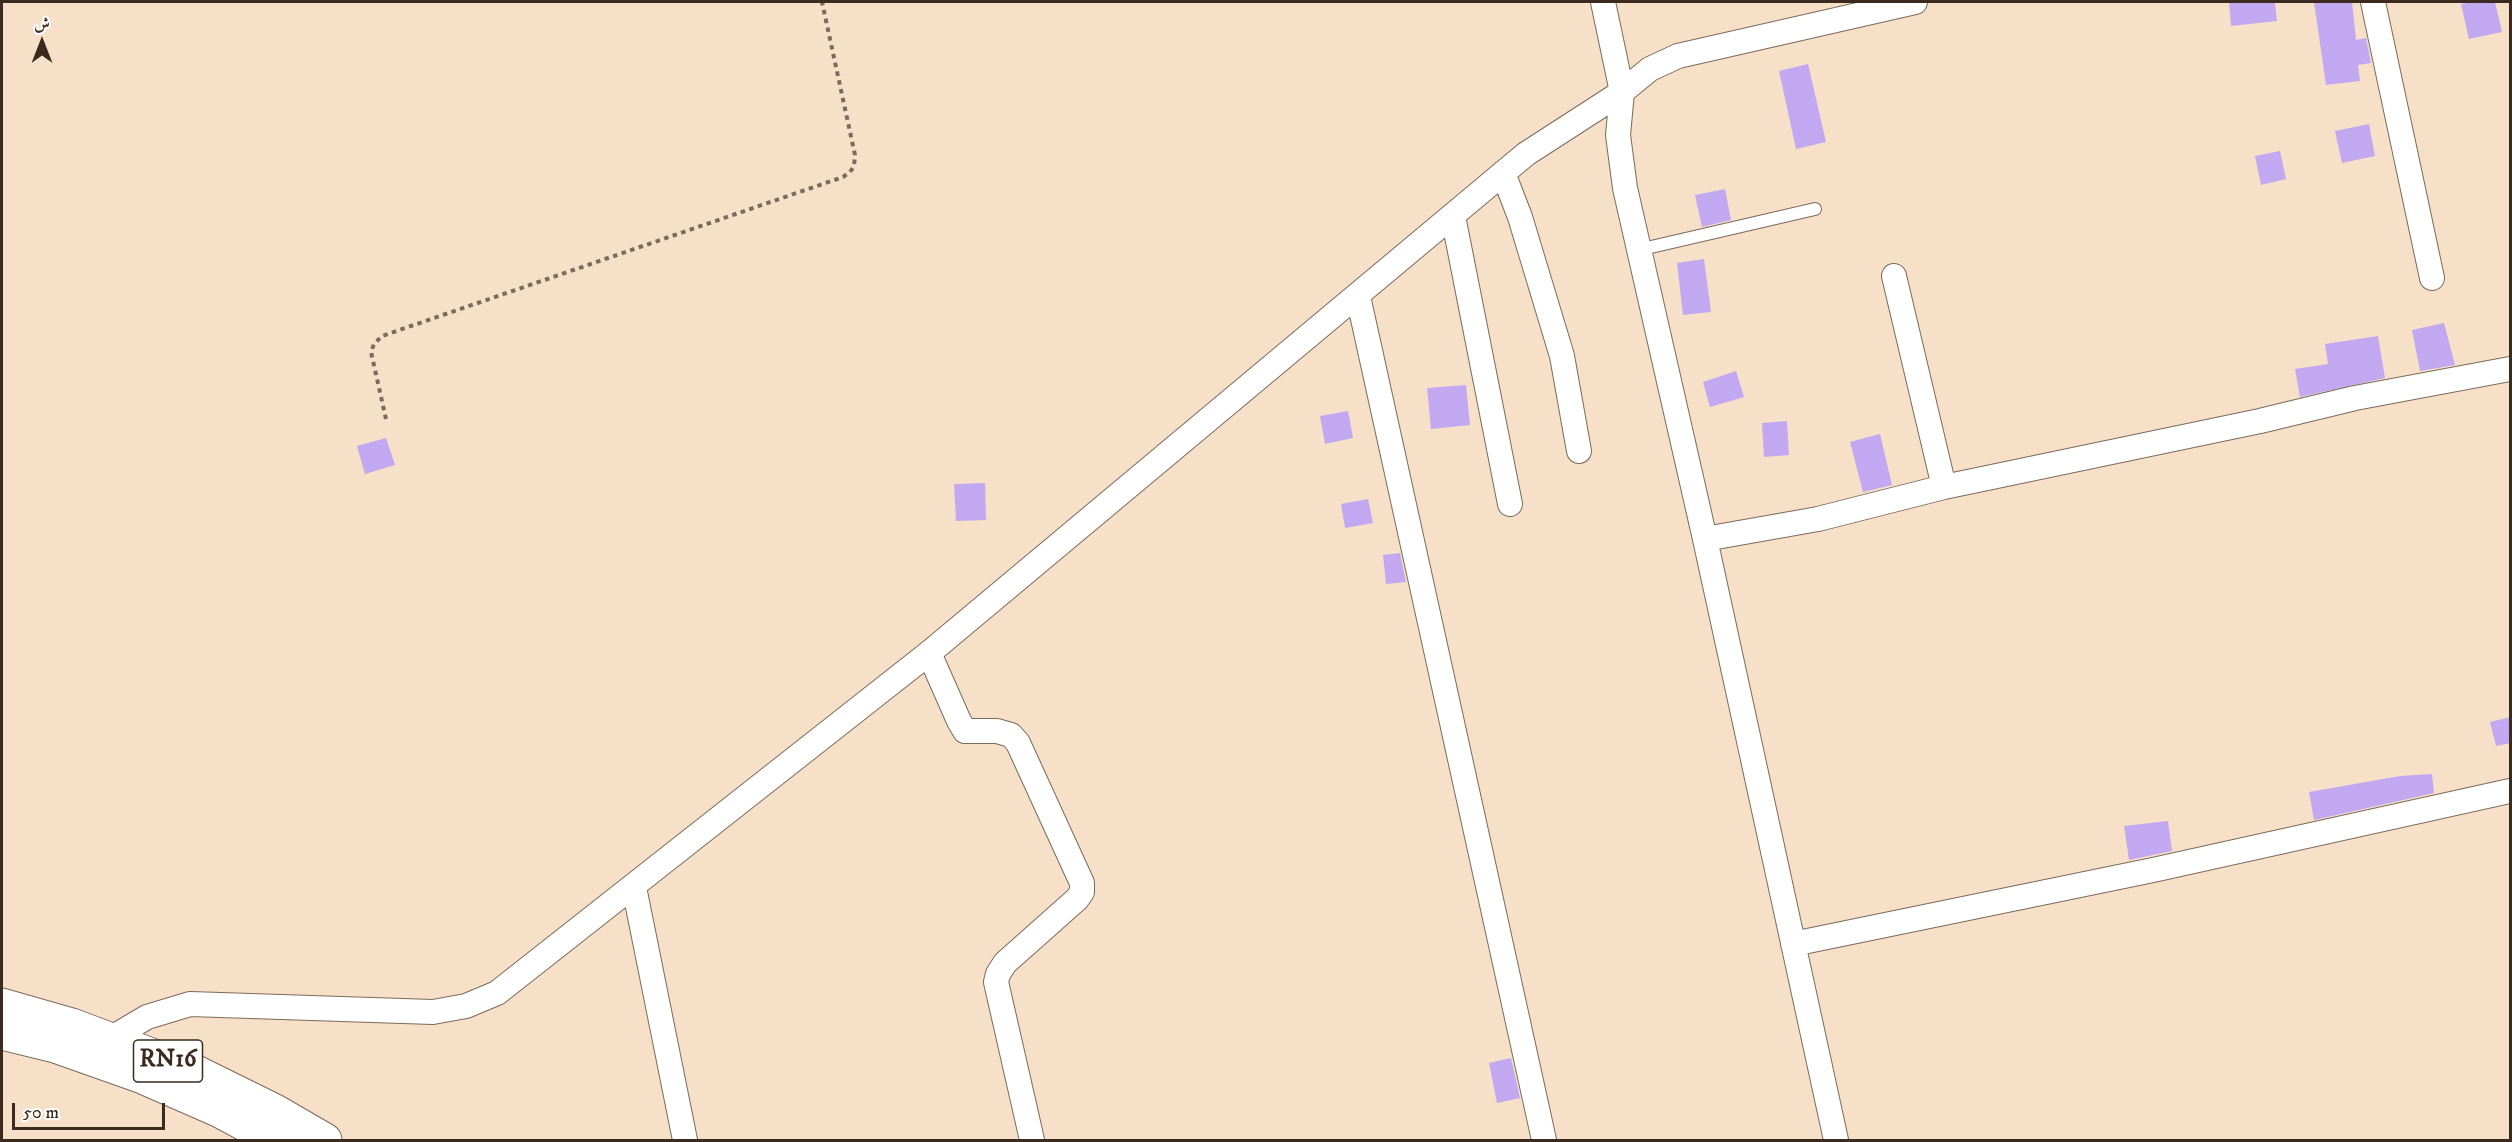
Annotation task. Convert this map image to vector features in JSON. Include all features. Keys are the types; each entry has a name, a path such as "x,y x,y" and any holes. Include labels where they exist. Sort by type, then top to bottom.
{"highway":[{"name":"RN16","path":"2,1005 72,1025 152,1054 235,1090 325,1140"},
{"name":"RN16","path":"2,1033 55,1046 140,1076 220,1111 274,1140"}],"street":[{"path":"1603,2 1622,92 1618,135 1625,188 1705,539 1836,1140"},
{"path":"110,1039 147,1017 190,1004 417,1012 450,1010 497,993 929,653 1526,154 1622,92 1650,69 1678,56 1915,2"},
{"path":"2373,2 2432,278"},
{"path":"1503,173 1520,217 1562,356 1579,451"},
{"path":"1454,216 1510,504"},
{"path":"1894,276 1944,487"},
{"path":"1358,296 1544,1140"},
{"path":"1705,539 1818,519 1944,487 2260,421 2355,398 2511,369"},
{"path":"929,653 965,731 997,731 1011,735 1018,743 1082,883 1082,892 1077,899 1005,963 996,982 1032,1140"},
{"path":"1793,944 2153,870 2511,792"},
{"path":"634,887 685,1140"}],"lane":[{"path":"1638,250 1815,208"}],"path":[{"path":"386,419 371,352 374,344 382,336 850,172 854,166 855,155 822,2"}],"building":[{"path":"2229,2 2275,2 2277,21 2231,26"},
{"path":"2314,2 2352,2 2356,40 2366,38 2371,63 2358,65 2360,81 2326,85"},
{"path":"2495,2 2502,32 2469,39 2461,4"},
{"path":"1808,64 1826,142 1796,149 1779,71"},
{"path":"2369,124 2375,156 2342,163 2335,131"},
{"path":"2280,151 2286,179 2261,185 2255,156"},
{"path":"1725,189 1731,220 1702,227 1695,195"},
{"path":"1704,259 1711,312 1683,315 1677,263"},
{"path":"2444,323 2455,365 2420,371 2412,330"},
{"path":"2378,336 2385,378 2300,397 2295,369 2328,364 2325,344"},
{"path":"1736,371 1744,397 1710,407 1703,382"},
{"path":"1466,385 1470,425 1431,429 1427,388"},
{"path":"1348,411 1353,438 1325,444 1320,416"},
{"path":"1787,421 1789,455 1764,457 1762,423"},
{"path":"1880,434 1892,485 1863,492 1850,442"},
{"path":"386,438 395,465 365,474 357,446"},
{"path":"985,483 986,520 956,521 954,484"},
{"path":"1368,499 1373,523 1345,528 1341,504"},
{"path":"1400,553 1406,582 1386,584 1383,555"},
{"path":"2511,717 2511,743 2496,746 2490,722"},
{"path":"2432,774 2434,793 2314,820 2309,792 2400,776"},
{"path":"2168,821 2172,851 2129,860 2124,826"},
{"path":"1511,1058 1520,1098 1497,1103 1489,1063"}]}
